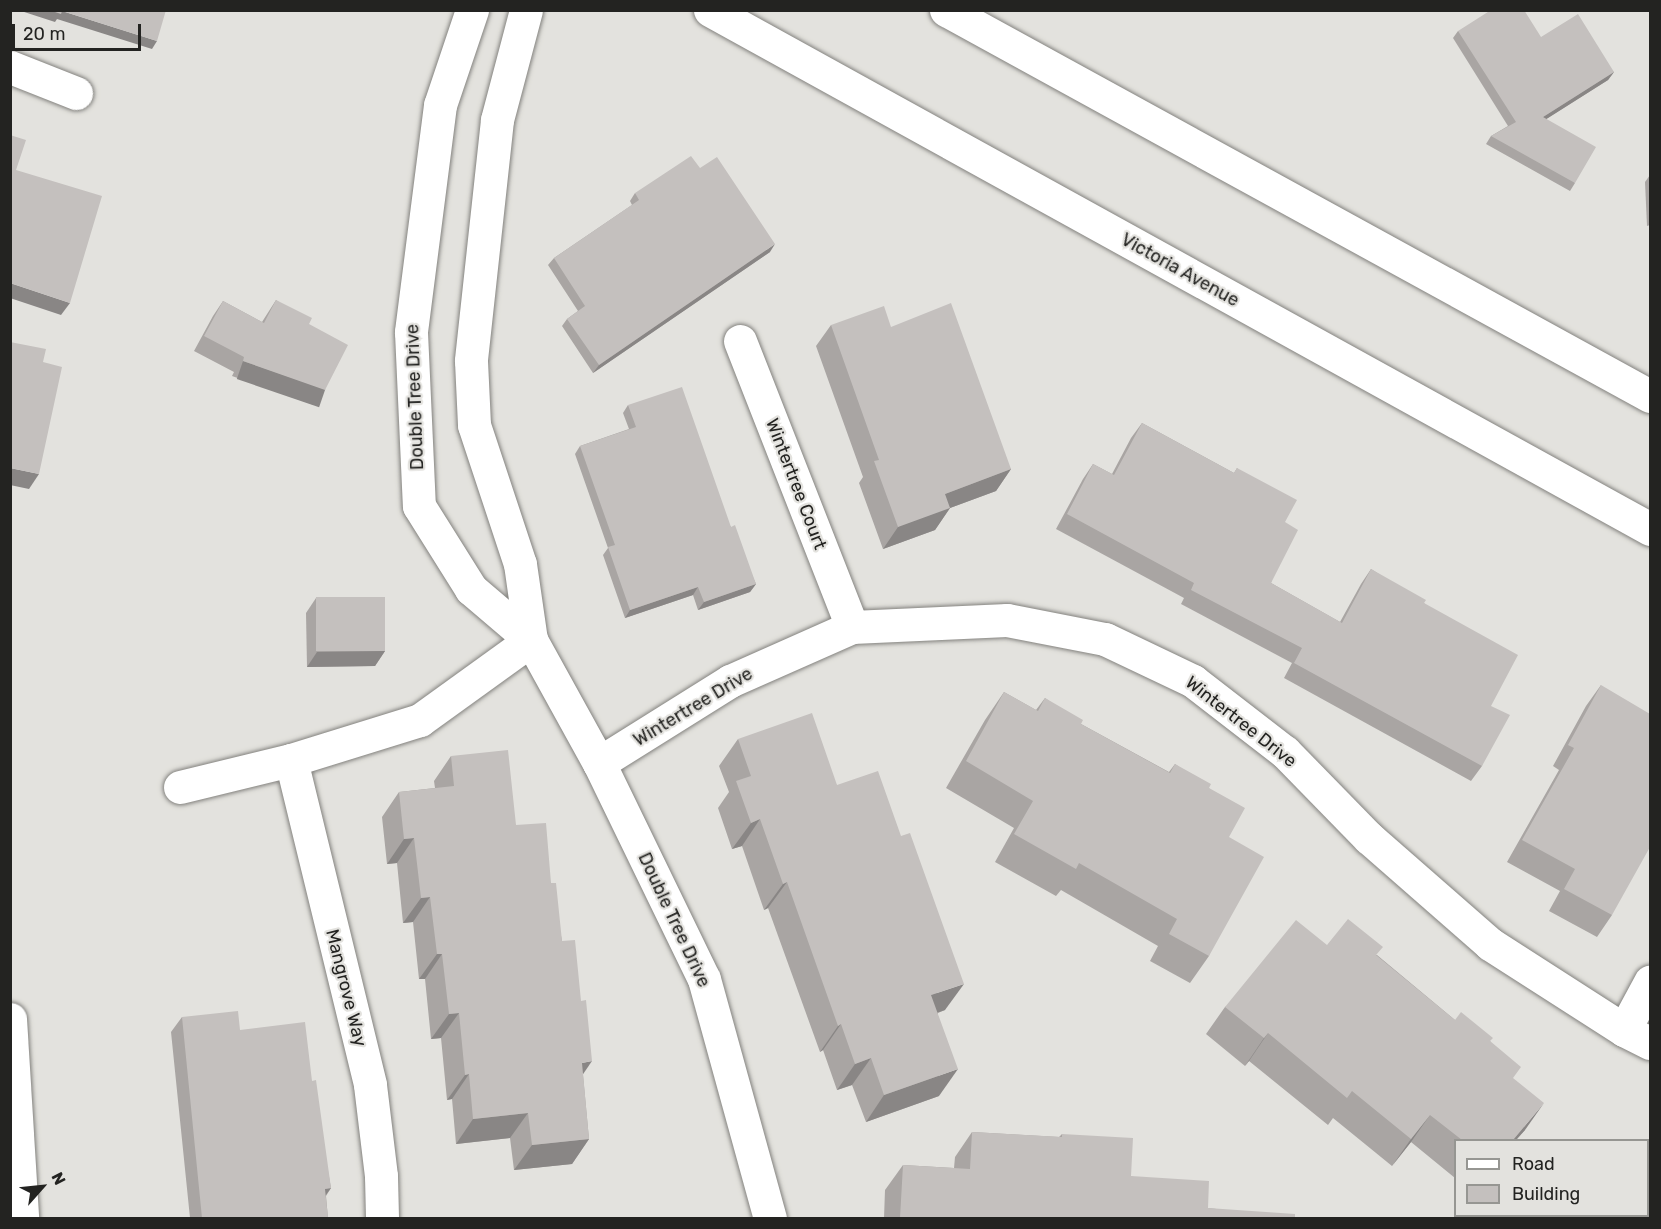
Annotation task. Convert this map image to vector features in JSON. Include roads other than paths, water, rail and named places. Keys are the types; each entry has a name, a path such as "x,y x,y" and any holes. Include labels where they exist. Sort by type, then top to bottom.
{"street":[{"name":"Double Tree Drive","path":"472,10 440,105 411,332 419,506 471,589 531,640 599,763 704,979 770,1218"},
{"name":"Double Tree Drive","path":"526,10 497,120 471,361 474,425 520,564 531,640"},
{"name":"Victoria Avenue","path":"710,10 1650,530"},
{"path":"946,10 1650,396"},
{"path":"10,67 76,93"},
{"name":"Wintertree Court","path":"740,341 852,627"},
{"name":"Wintertree Drive","path":"599,763 730,681 852,627 1007,620 1104,639 1193,681 1285,752 1369,838 1490,944 1637,1036"},
{"path":"180,788 291,760 420,720 531,640"},
{"name":"Mangrove Way","path":"291,760 370,1085 381,1176 382,1218"},
{"path":"1637,1036 1650,982"},
{"path":"10,1019 22,1218"}]}
